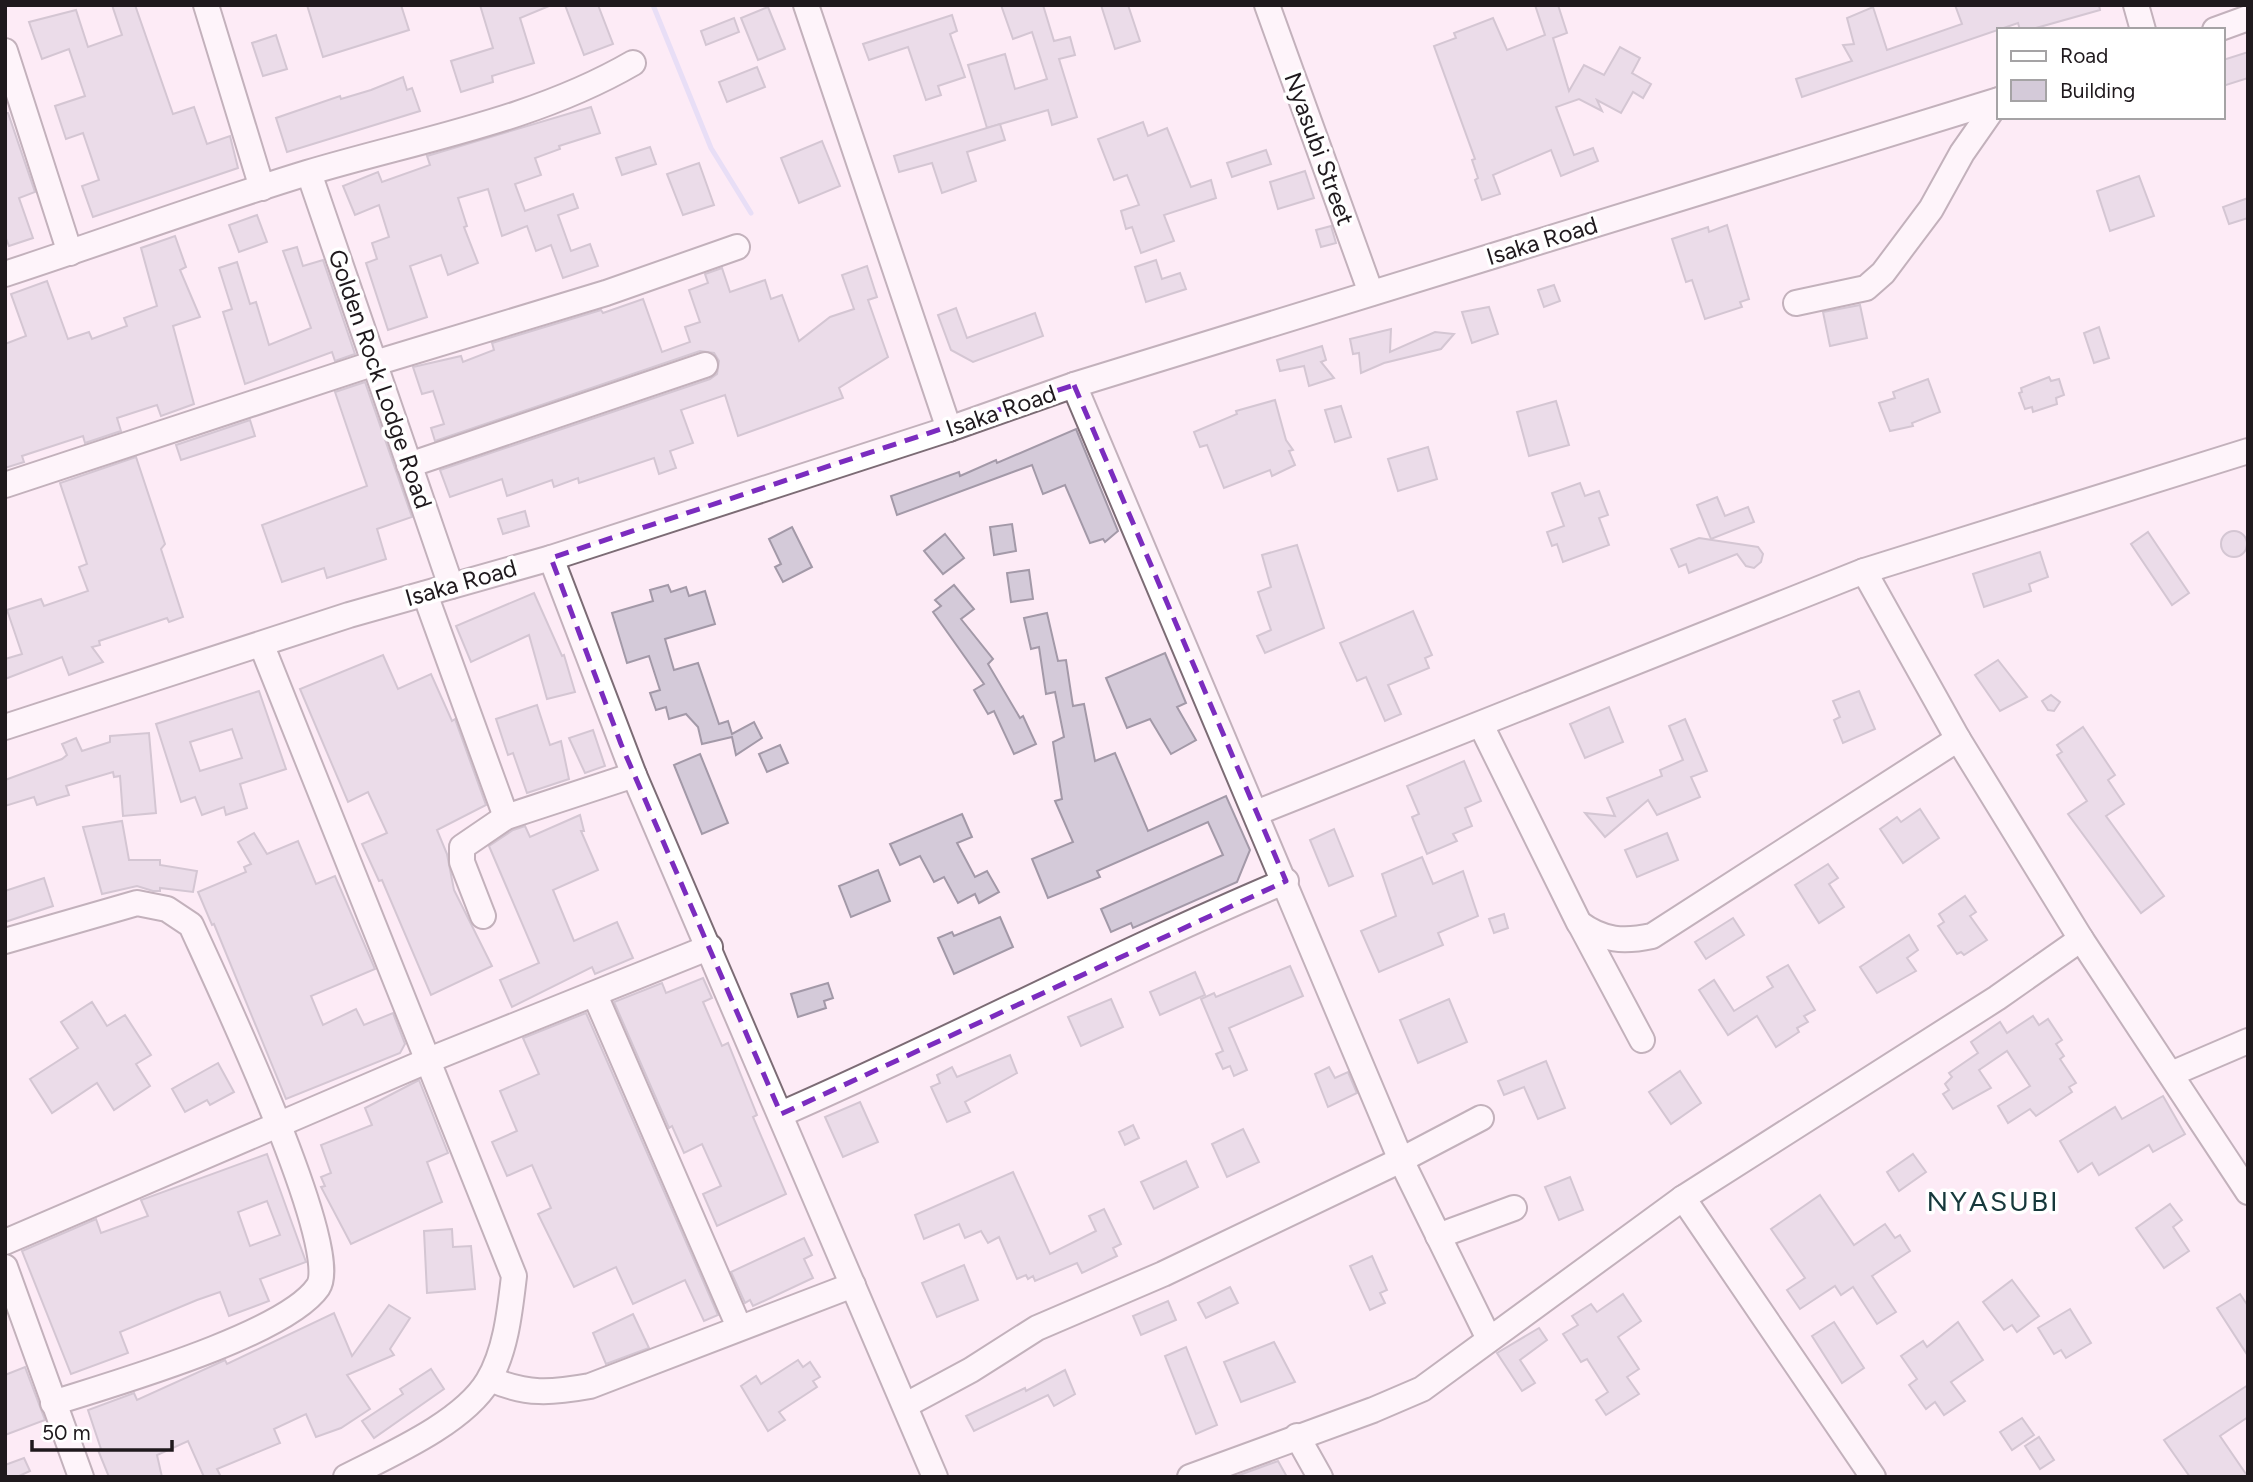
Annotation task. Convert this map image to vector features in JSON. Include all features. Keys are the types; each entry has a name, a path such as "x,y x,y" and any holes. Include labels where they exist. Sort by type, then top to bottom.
{"street":[{"path":"206,5 262,188"},
{"path":"806,5 949,429"},
{"name":"Nyasubi Street","path":"1267,5 1371,293"},
{"path":"2136,5 2142,28"},
{"path":"2220,28 2248,18"},
{"path":"5,51 70,253"},
{"path":"5,275 309,173 466,131 557,99 633,63"},
{"name":"Isaka Road","path":"5,727 261,646 349,615 551,558 949,429 1074,385 1997,101"},
{"path":"1796,303 1866,288 1883,273 1931,209 1962,153 1997,103"},
{"name":"Golden Rock Lodge Road","path":"309,173 451,586"},
{"path":"5,485 375,363 606,293 737,247"},
{"path":"409,465 705,365"},
{"path":"1074,385 1286,881 1401,1160 1489,1339"},
{"path":"1256,813 1864,571 2248,451"},
{"path":"551,558 634,775 935,1477"},
{"path":"1864,571 1958,739 2081,939 2248,1192"},
{"path":"425,594 506,817"},
{"path":"261,646 514,1276 511,1314 490,1379 465,1408 426,1434 346,1477"},
{"path":"1480,725 1579,923 1642,1041"},
{"path":"1579,923 1595,935 1610,939 1631,940 1652,936 1958,739"},
{"path":"483,916 462,862 462,847 506,817 634,775"},
{"path":"781,1114 893,1065 1177,927 1286,881"},
{"path":"5,941 137,903 167,909 191,925 279,1127 320,1245 324,1274 317,1288 268,1325 165,1367 52,1403"},
{"path":"1190,1477 1373,1410 1422,1389 1683,1198 1997,998 2081,939"},
{"path":"5,1242 279,1127 429,1060 710,947"},
{"path":"594,995 738,1327"},
{"path":"2171,1074 2248,1041"},
{"path":"906,1405 971,1370 1037,1328 1163,1274 1401,1160 1481,1118"},
{"path":"1683,1198 1873,1477"},
{"path":"1437,1236 1514,1208"},
{"path":"5,1267 81,1477"},
{"path":"490,1379 518,1391 560,1391 590,1386 853,1285"},
{"path":"1297,1436 1320,1477"}],"highlighted area":[{"path":"1074,385 1286,881 781,1114 621,744 551,558"}],"building":[{"path":"112,5 135,5 173,114 194,107 207,144 230,136 238,168 93,217 82,186 99,180 83,133 66,139 55,106 85,96 69,49 42,59 29,22 76,10 88,47 122,35"},
{"path":"307,5 401,5 409,30 323,57"},
{"path":"480,5 549,6 520,18 534,63 492,76 493,82 461,92 451,61 493,48"},
{"path":"565,5 598,5 613,44 584,55"},
{"path":"1001,5 1043,5 1054,41 1070,37 1075,55 1059,59 1077,117 1052,125 1048,110 987,128 968,65 1005,54 1015,89 1047,79 1032,32 1013,39"},
{"path":"1101,5 1128,5 1140,41 1115,49"},
{"path":"1535,5 1558,5 1567,33 1553,38 1569,91 1584,65 1604,75 1620,47 1640,58 1632,73 1651,84 1643,98 1633,92 1621,113 1597,100 1602,111 1579,99 1556,107 1574,155 1593,148 1598,161 1561,176 1551,150 1493,175 1500,194 1482,200 1475,180 1478,178 1472,160 1475,159 1434,46 1456,38 1454,33 1493,18 1507,50 1545,35"},
{"path":"1955,5 2099,5 2100,10 2036,28 2019,28 2018,23 1997,28 1802,97 1796,79 1852,61 1843,45 1854,44 1847,18 1873,7 1887,50 1962,24"},
{"path":"768,7 785,49 758,60 741,18"},
{"path":"952,15 957,31 950,34 965,77 938,86 941,95 926,100 908,47 869,60 863,44"},
{"path":"734,18 739,32 706,45 701,31"},
{"path":"276,35 287,69 263,76 252,43"},
{"path":"2248,52 2248,78 2225,85 2225,59"},
{"path":"757,67 765,87 727,102 719,82"},
{"path":"403,77 407,90 412,88 420,111 287,152 276,118 340,96 341,99 371,90"},
{"path":"591,107 600,133 559,146 560,149 535,158 541,175 515,184 525,211 573,194 578,208 558,215 571,251 590,244 598,266 563,278 551,245 536,251 527,226 502,236 488,189 458,198 467,226 464,227 478,263 448,275 441,255 410,266 427,317 388,330 366,263 377,259 372,243 389,237 379,205 355,215 343,186 378,172 382,182 430,165 427,156"},
{"path":"5,113 8,113 35,192 19,198 33,238 9,246 5,236"},
{"path":"1143,122 1148,136 1167,128 1191,187 1211,180 1216,198 1164,215 1174,241 1141,253 1132,227 1126,229 1121,211 1139,205 1127,175 1114,180 1098,139"},
{"path":"1000,124 1005,140 967,152 976,181 942,193 932,163 899,172 894,156"},
{"path":"822,141 840,186 799,203 781,158"},
{"path":"650,147 656,164 622,175 616,158"},
{"path":"1266,150 1271,164 1232,177 1227,163"},
{"path":"699,163 714,205 683,215 667,174"},
{"path":"1305,171 1314,198 1278,209 1270,182"},
{"path":"2139,176 2154,216 2110,231 2097,191"},
{"path":"2248,198 2248,218 2229,224 2223,207"},
{"path":"257,215 267,242 239,252 229,225"},
{"path":"1727,225 1749,299 1740,302 1742,307 1705,319 1692,280 1686,282 1672,239 1708,227 1709,232"},
{"path":"1331,226 1336,243 1321,247 1316,230"},
{"path":"175,236 186,267 180,270 200,317 173,326 194,404 161,416 157,405 117,418 121,431 85,443 83,436 22,456 24,462 5,468 5,344 26,336 11,294 47,281 68,339 89,332 92,339 127,326 124,318 157,306 141,248"},
{"path":"297,247 303,266 323,260 355,354 335,361 332,352 245,384 223,312 232,309 219,268 237,262 250,304 256,302 269,345 311,328 283,251"},
{"path":"1156,260 1162,279 1180,273 1186,289 1146,302 1135,267"},
{"path":"867,266 877,297 868,300 888,357 839,388 843,398 738,436 725,395 681,410 693,443 670,451 676,468 659,474 654,458 579,483 578,478 554,487 552,480 507,496 502,479 450,497 440,470 710,379 717,374 719,361 714,353 700,351 435,441 431,428 444,424 433,391 422,394 413,367 461,356 463,362 494,350 492,343 601,310 603,313 643,299 662,352 690,342 685,327 700,322 689,290 708,283 705,274 722,268 730,292 765,280 771,299 782,295 799,341 830,317 854,309 842,275"},
{"path":"1554,285 1560,301 1544,307 1538,290"},
{"path":"1860,305 1867,338 1830,346 1823,312"},
{"path":"1489,307 1498,334 1472,343 1462,312"},
{"path":"956,308 967,338 1035,313 1043,336 973,362 951,350 938,315"},
{"path":"2099,327 2109,358 2094,363 2084,333"},
{"path":"1391,329 1390,352 1435,332 1454,334 1441,349 1384,363 1361,373 1359,353 1353,354 1350,339"},
{"path":"1322,346 1326,360 1321,362 1334,378 1309,386 1304,366 1280,371 1277,360"},
{"path":"2049,377 2051,381 2059,379 2064,395 2056,398 2057,404 2033,412 2032,407 2025,409 2019,393 2022,392 2021,388"},
{"path":"1928,379 1940,412 1912,423 1913,426 1890,431 1879,403 1895,398 1893,392"},
{"path":"365,382 412,517 377,529 386,559 327,578 324,568 282,582 262,525 367,486 335,392"},
{"path":"1275,400 1286,440 1293,450 1289,451 1295,465 1272,476 1270,470 1224,488 1207,445 1200,447 1194,432 1237,414 1236,411"},
{"path":"1556,401 1569,445 1529,456 1517,412"},
{"path":"1341,406 1351,437 1335,442 1325,410"},
{"path":"250,420 255,436 181,460 176,445"},
{"path":"1076,429 1118,531 1105,542 1103,539 1090,543 1065,485 1043,494 1032,465 897,515 891,496 959,472 960,476 996,460 997,463"},
{"path":"1428,447 1437,479 1398,491 1388,459"},
{"path":"136,457 165,544 161,549 183,617 169,622 167,618 99,641 100,645 92,647 103,662 69,675 62,657 5,679 5,659 22,654 7,610 41,599 44,606 88,591 79,567 87,564 60,483"},
{"path":"1580,483 1585,496 1599,491 1608,515 1599,518 1609,545 1563,562 1557,544 1552,546 1547,532 1564,526 1552,493"},
{"path":"1717,497 1725,516 1748,507 1754,522 1711,539 1697,505"},
{"path":"525,511 529,526 503,534 498,519"},
{"path":"1012,524 1016,551 994,555 990,527"},
{"path":"792,527 812,567 783,582 775,567 781,564 769,539"},
{"path":"2234,531 2243,535 2247,544 2243,553 2234,557 2225,553 2221,544 2225,535"},
{"path":"2148,532 2189,593 2172,605 2131,544"},
{"path":"945,534 964,558 943,574 924,551"},
{"path":"1699,538 1758,547 1763,554 1761,562 1754,568 1746,566 1737,554 1689,573 1686,564 1679,567 1671,549"},
{"path":"1297,545 1324,628 1265,653 1257,636 1271,630 1258,592 1271,587 1262,555"},
{"path":"2040,552 2048,577 2029,584 2031,591 1984,607 1973,574"},
{"path":"1029,570 1033,599 1011,602 1007,573"},
{"path":"668,585 671,592 686,587 689,596 705,591 715,624 665,639 674,670 698,663 719,724 728,721 732,734 754,722 762,738 736,755 732,737 702,744 698,727 686,714 669,719 666,707 656,710 650,693 660,690 649,656 627,663 612,613 653,601 650,590"},
{"path":"954,585 974,609 961,619 993,659 988,664 1020,718 1023,716 1036,744 1014,754 994,711 988,714 974,690 984,684 933,612 941,606 935,600"},
{"path":"534,593 562,656 564,655 575,692 547,699 529,635 471,662 456,626"},
{"path":"1413,611 1432,655 1425,658 1429,668 1388,685 1401,714 1385,721 1366,677 1357,681 1340,643"},
{"path":"1047,613 1058,661 1066,660 1073,706 1084,704 1095,761 1115,753 1148,831 1226,796 1250,850 1237,882 1133,928 1131,923 1111,932 1101,909 1223,855 1208,822 1097,871 1100,877 1048,898 1032,859 1073,842 1055,801 1062,799 1053,742 1064,737 1055,692 1046,694 1039,647 1031,649 1024,618"},
{"path":"1165,653 1186,703 1177,707 1196,740 1171,754 1150,719 1127,728 1106,678"},
{"path":"383,655 398,689 431,674 452,721 455,719 486,805 437,830 447,854 454,890 492,966 431,995 382,880 379,881 362,844 387,833 368,792 348,802 300,689"},
{"path":"1998,660 2027,697 2000,711 1975,675"},
{"path":"259,691 286,769 240,784 247,808 226,815 224,807 202,815 195,797 181,802 156,724","holes":["232,729 242,758 200,771 190,742"]},
{"path":"1859,691 1875,729 1843,743 1834,720 1840,717 1833,701"},
{"path":"2051,695 2060,702 2054,711 2048,710 2042,701"},
{"path":"537,705 550,745 561,741 569,779 527,793 513,753 508,755 496,719"},
{"path":"1609,707 1623,742 1585,758 1570,724"},
{"path":"1685,719 1707,771 1691,777 1700,797 1657,815 1648,800 1605,837 1585,813 1615,816 1607,798 1662,776 1660,770 1683,760 1669,726"},
{"path":"2083,727 2115,775 2108,780 2124,804 2106,816 2164,896 2141,913 2068,814 2087,801 2057,755 2062,752 2057,745"},
{"path":"593,730 605,766 585,773 569,738"},
{"path":"149,733 156,813 123,816 120,776 114,777 113,772 66,786 69,795 37,805 34,797 5,806 5,780 62,759 67,755 62,744 76,738 82,751 110,742 110,736"},
{"path":"780,745 788,763 767,772 759,754"},
{"path":"700,754 728,823 702,834 674,765"},
{"path":"1464,761 1481,801 1465,808 1472,826 1453,834 1457,841 1427,854 1412,817 1419,814 1407,786"},
{"path":"1920,809 1939,838 1903,863 1880,829 1897,817 1901,822"},
{"path":"962,814 972,837 957,843 975,877 987,871 999,892 979,903 975,894 958,903 944,877 934,882 920,856 900,865 890,844"},
{"path":"580,815 584,831 581,831 598,870 553,890 574,941 617,922 633,958 595,974 592,967 512,1007 500,980 539,963 489,846 513,830 525,826 530,837"},
{"path":"122,821 129,860 160,860 160,865 197,871 193,892 160,888 160,891 153,891 137,886 102,894 83,827"},
{"path":"1334,829 1353,876 1329,886 1310,840"},
{"path":"254,833 267,854 298,841 316,884 335,876 375,969 311,996 323,1025 356,1009 364,1025 393,1013 405,1044 400,1053 286,1099 214,924 212,925 198,892 246,872 244,867 251,864 238,842"},
{"path":"1667,833 1678,860 1637,877 1625,850"},
{"path":"1422,857 1433,884 1463,871 1478,916 1438,933 1443,945 1379,972 1361,931 1396,916 1382,874"},
{"path":"1828,864 1838,878 1829,884 1844,907 1819,923 1795,885"},
{"path":"878,870 890,901 851,917 839,886"},
{"path":"44,878 53,906 5,922 5,891"},
{"path":"1965,896 1976,912 1970,916 1987,940 1964,955 1961,952 1957,954 1938,926 1944,922 1939,914"},
{"path":"1504,914 1508,928 1494,933 1489,919"},
{"path":"1000,917 1013,947 954,974 938,938 952,932 954,936"},
{"path":"1733,918 1744,935 1706,959 1695,942"},
{"path":"1909,935 1918,950 1907,958 1916,971 1877,993 1860,967"},
{"path":"1788,965 1815,1010 1804,1016 1808,1022 1797,1028 1799,1032 1776,1047 1757,1016 1728,1035 1699,990 1714,980 1734,1011 1773,987 1767,977"},
{"path":"1290,966 1303,996 1229,1028 1247,1070 1234,1076 1230,1066 1223,1069 1216,1054 1223,1051 1201,999 1214,993 1216,997"},
{"path":"1195,972 1205,995 1160,1015 1150,992"},
{"path":"703,978 712,998 703,1002 722,1046 728,1043 757,1115 753,1117 786,1194 717,1226 703,1194 721,1186 702,1144 684,1153 672,1126 669,1128 614,1002 662,983 666,993"},
{"path":"828,983 833,998 824,1001 826,1008 798,1017 791,994"},
{"path":"1111,999 1123,1027 1081,1046 1068,1017"},
{"path":"1449,999 1467,1042 1418,1063 1400,1020"},
{"path":"92,1002 107,1026 125,1015 151,1055 136,1064 150,1086 114,1110 97,1083 52,1113 30,1079 78,1048 61,1022"},
{"path":"586,1013 718,1315 704,1321 685,1280 633,1304 616,1267 574,1287 538,1214 551,1208 532,1165 507,1176 492,1142 517,1131 500,1091 539,1074 523,1038"},
{"path":"2033,1016 2039,1025 2048,1019 2062,1040 2056,1044 2064,1056 2060,1059 2076,1083 2069,1087 2072,1092 2036,1116 2030,1109 2008,1123 1998,1106 2030,1086 2007,1051 1979,1070 1991,1088 1953,1109 1943,1094 1949,1090 1945,1084 1952,1077 1949,1073 1978,1053 1971,1042 2000,1022 2007,1033"},
{"path":"1010,1055 1017,1073 965,1102 970,1112 947,1122 931,1087 940,1083 937,1075 952,1067 957,1077"},
{"path":"1546,1061 1565,1108 1538,1119 1524,1087 1504,1095 1498,1081"},
{"path":"218,1063 234,1092 210,1105 207,1100 185,1112 172,1089"},
{"path":"1329,1067 1335,1078 1348,1072 1357,1093 1328,1107 1315,1074"},
{"path":"1680,1071 1701,1103 1671,1124 1649,1092"},
{"path":"419,1080 448,1153 427,1162 442,1202 351,1244 321,1187 325,1186 321,1177 331,1173 321,1145 372,1125 365,1108"},
{"path":"2163,1096 2185,1134 2153,1152 2149,1145 2099,1175 2092,1163 2078,1172 2060,1141 2115,1107 2122,1119"},
{"path":"860,1102 878,1142 843,1157 825,1117"},
{"path":"1133,1125 1139,1138 1125,1145 1119,1132"},
{"path":"1243,1129 1259,1162 1227,1177 1212,1144"},
{"path":"267,1154 306,1262 260,1279 269,1301 229,1316 220,1292 197,1300 120,1332 128,1353 71,1374 22,1251 96,1219 101,1233 148,1216 141,1200","holes":["267,1201 280,1235 250,1246 238,1212"]},
{"path":"1913,1154 1926,1172 1899,1191 1887,1172"},
{"path":"1186,1161 1198,1187 1154,1209 1141,1182"},
{"path":"1013,1172 1050,1254 1096,1231 1089,1216 1104,1209 1121,1244 1113,1248 1117,1256 1082,1273 1077,1263 1035,1281 1033,1276 1028,1279 1026,1275 1017,1279 999,1237 988,1243 981,1231 965,1238 959,1224 924,1239 915,1215"},
{"path":"1570,1177 1583,1210 1559,1220 1545,1187"},
{"path":"1820,1195 1854,1245 1885,1224 1895,1238 1900,1235 1910,1251 1872,1276 1896,1312 1877,1324 1853,1287 1841,1295 1835,1286 1800,1309 1787,1290 1805,1278 1771,1229"},
{"path":"2170,1204 2182,1220 2173,1227 2189,1251 2164,1268 2136,1228"},
{"path":"452,1229 453,1247 471,1246 475,1289 427,1293 424,1231"},
{"path":"804,1238 812,1255 804,1259 813,1278 753,1306 750,1300 745,1303 731,1272"},
{"path":"1372,1256 1387,1290 1380,1293 1385,1303 1370,1310 1350,1266"},
{"path":"964,1265 978,1300 937,1317 922,1283"},
{"path":"2012,1280 2039,1316 2017,1332 2012,1325 2004,1330 1983,1302"},
{"path":"1230,1287 1238,1303 1206,1318 1198,1303"},
{"path":"1623,1294 1641,1321 1618,1337 1639,1369 1627,1377 1639,1394 1606,1415 1596,1400 1608,1392 1587,1359 1581,1362 1563,1334 1578,1325 1572,1316 1591,1304 1597,1312"},
{"path":"2240,1294 2248,1306 2248,1356 2217,1308"},
{"path":"1168,1301 1176,1320 1141,1335 1133,1316"},
{"path":"389,1305 410,1318 390,1349 394,1355 347,1375 370,1409 341,1428 316,1437 306,1414 274,1429 280,1443 217,1469 221,1477 204,1477 188,1441 157,1455 162,1477 109,1477 98,1450 101,1449 88,1410 134,1393 137,1400 225,1360 227,1364 334,1313 352,1356"},
{"path":"2070,1309 2091,1343 2066,1358 2061,1350 2054,1354 2038,1328"},
{"path":"633,1314 649,1348 606,1364 593,1333"},
{"path":"1834,1322 1864,1368 1842,1383 1812,1336"},
{"path":"1958,1322 1983,1360 1951,1382 1965,1401 1944,1415 1935,1402 1926,1409 1909,1385 1917,1379 1901,1356 1923,1341 1927,1347"},
{"path":"1539,1328 1547,1340 1520,1360 1535,1383 1522,1391 1497,1353"},
{"path":"1274,1342 1295,1382 1241,1402 1224,1362"},
{"path":"1186,1347 1217,1425 1196,1434 1165,1356"},
{"path":"798,1360 803,1367 810,1362 820,1377 813,1381 817,1387 779,1412 785,1420 768,1431 741,1386 756,1376 761,1384"},
{"path":"25,1367 45,1420 5,1435 5,1375"},
{"path":"431,1369 444,1389 374,1438 362,1421 403,1394 400,1389"},
{"path":"1065,1370 1075,1394 1054,1406 1048,1395 974,1431 966,1416 1025,1388 1026,1391"},
{"path":"2248,1385 2248,1417 2220,1436 2248,1477 2190,1477 2164,1440"},
{"path":"2022,1418 2034,1435 2012,1450 2000,1432"},
{"path":"2039,1437 2054,1460 2040,1469 2025,1446"},
{"path":"24,1458 30,1471 17,1477 5,1477 5,1465"},
{"path":"1278,1461 1287,1477 1234,1477"}],"waterway":[{"path":"653,5 711,148 751,213"}],"district":[{"name":"NYASUBI","path":"1993,1201"}]}
